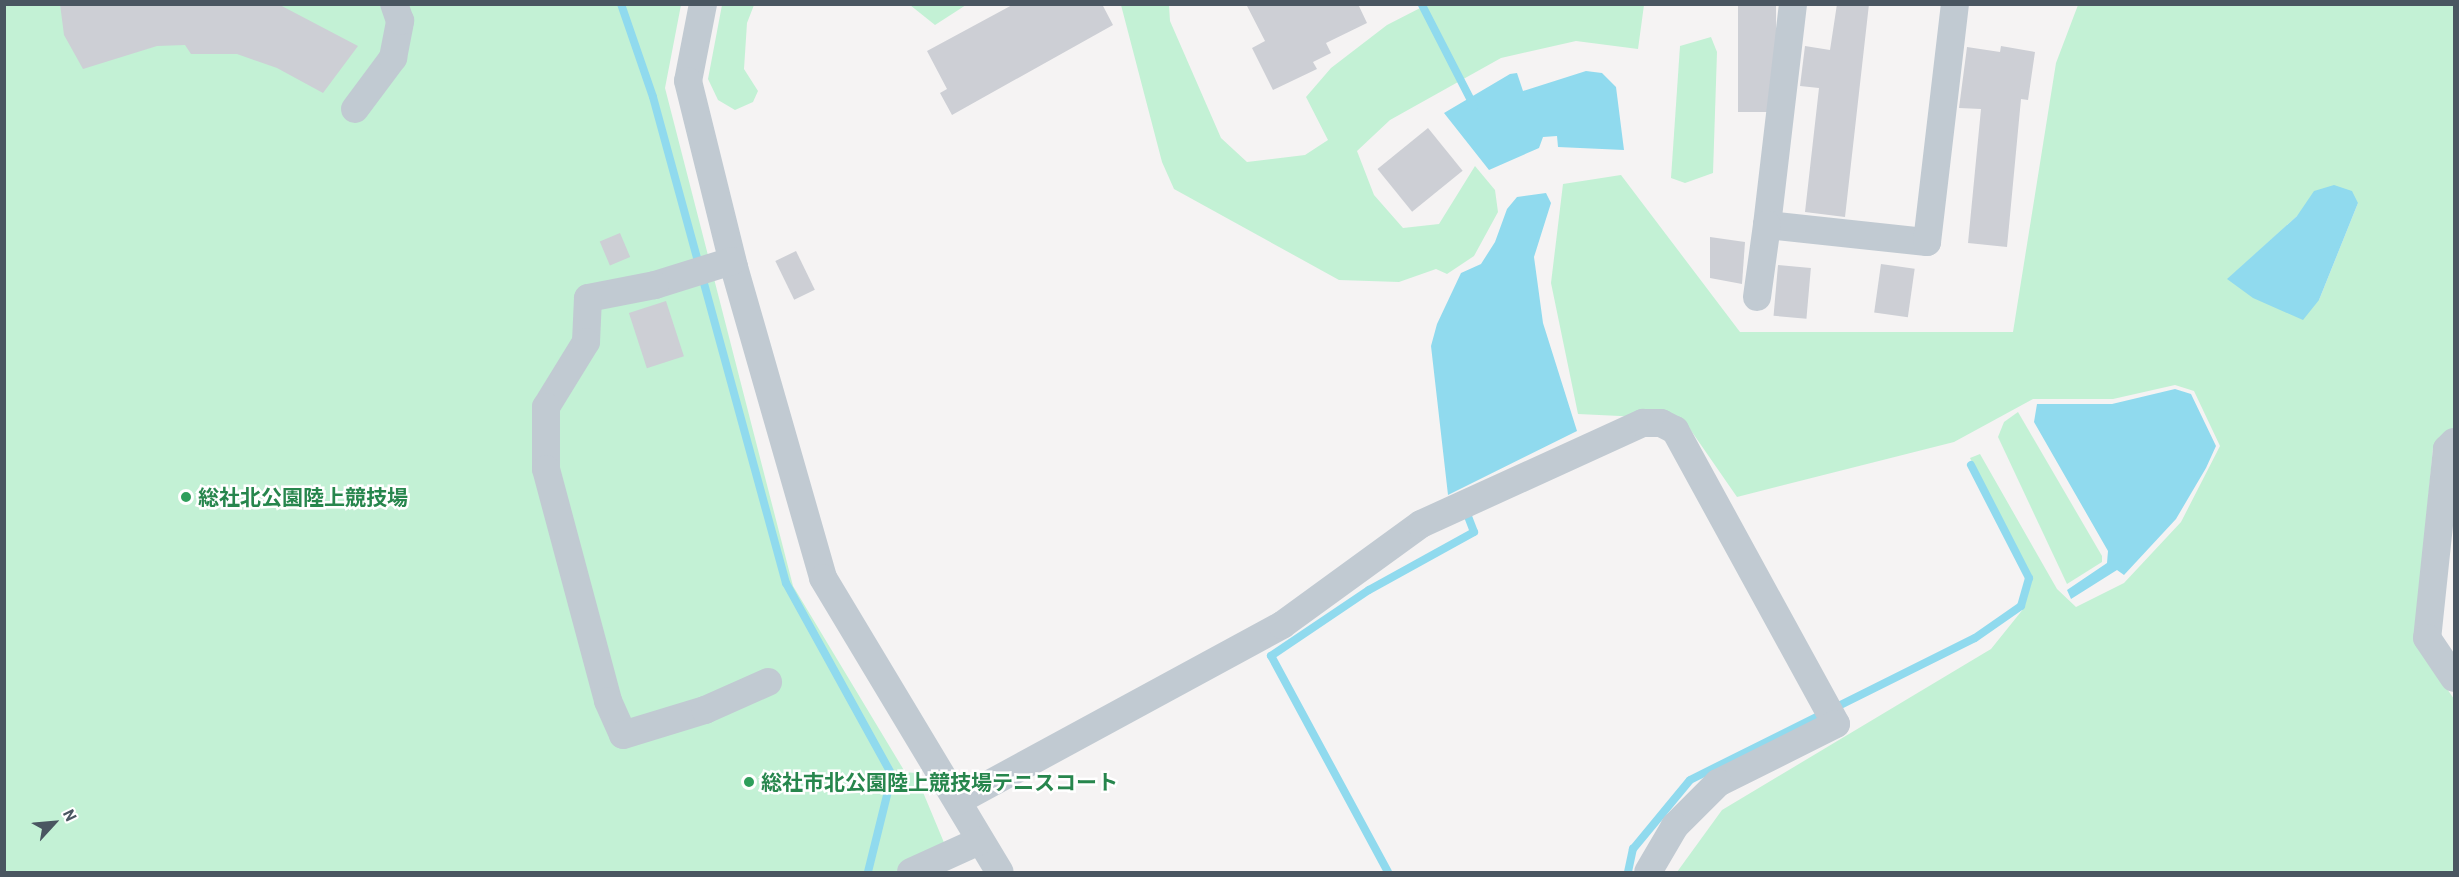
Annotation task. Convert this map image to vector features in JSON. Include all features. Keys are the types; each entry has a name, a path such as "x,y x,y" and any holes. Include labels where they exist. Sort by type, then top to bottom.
{"street":[{"path":"355,109 393,58 400,21 394,4"},
{"path":"703,4 688,81 710,267 823,578 1000,873"},
{"path":"1757,297 1793,4"},
{"path":"1767,225 1927,242 1955,4"},
{"path":"710,267 588,298 586,342 546,407 546,469 608,701 623,735 705,710 768,682"},
{"path":"958,801 1282,625 1407,532 1461,505 1643,423 1675,430 1836,724 1718,783 1675,826 1648,873"},
{"path":"2454,442 2447,449 2427,638 2454,678"},
{"path":"910,873 979,841"}],"green space":[{"path":"4,5 681,5 665,88 793,586 905,772 915,773 945,845 898,872 5,872"},
{"path":"722,5 754,5 747,23 744,69 758,91 753,102 735,110 718,100 708,79"},
{"path":"910,5 966,5 935,25"},
{"path":"1121,5 1169,5 1170,21 1221,138 1247,162 1305,155 1328,140 1306,97 1331,68 1387,25 1426,5 1644,5 1638,49 1576,41 1501,58 1390,120 1357,151 1374,195 1403,228 1439,224 1475,166 1495,190 1498,212 1474,256 1447,274 1436,269 1399,282 1339,280 1174,189 1162,162"},
{"path":"2078,5 2454,5 2454,428 2433,448 2415,642 2454,699 2454,872 1677,872 1722,810 1991,649 2024,608 2032,579 1970,458 1980,454 2057,589 2076,607 2124,583 2181,522 2220,446 2194,391 2175,385 2113,399 2033,399 1954,442 1737,497 1683,419 1578,414 1551,283 1563,184 1621,175 1740,332 2013,332 2056,63","holes":["2358,203 2319,300 2228,279 2297,216"]},
{"path":"1711,37 1717,52 1713,173 1685,183 1671,178 1680,46"},
{"path":"2018,412 2102,556 2102,562 2067,584 1998,437 2004,422"}],"water":[{"path":"1586,71 1602,73 1616,87 1624,150 1558,147 1557,136 1543,137 1539,148 1489,170 1444,113 1510,74 1517,73 1523,91"},
{"path":"2334,185 2352,191 2358,203 2319,300 2303,320 2253,298 2227,279 2297,216 2314,191"},
{"path":"1546,193 1551,203 1534,257 1543,323 1577,431 1448,495 1431,346 1437,324 1461,273 1481,264 1495,242 1507,209 1517,197"},
{"path":"2175,389 2191,394 2216,446 2206,468 2176,519 2124,575 2117,570 2071,599 2067,590 2107,563 2108,551 2034,422 2037,404 2112,404"}],"building":[{"path":"60,4 278,4 358,46 323,93 277,68 237,54 191,54 185,45 157,46 83,69 64,35"},
{"path":"1014,4 1102,4 1113,25 952,115 940,93 947,89 927,51"},
{"path":"1246,4 1358,4 1367,23 1326,43 1331,53 1313,62 1317,69 1273,90 1252,48 1265,41"},
{"path":"1738,4 1776,4 1776,112 1738,112"},
{"path":"1837,4 1869,4 1845,217 1805,212 1819,88 1800,86 1805,46 1830,50"},
{"path":"2001,46 2035,52 2028,100 2021,99 2007,247 1968,243 1981,109 1959,108 1967,47 2000,52"},
{"path":"1428,128 1463,171 1412,212 1377,169"},
{"path":"620,233 630,257 610,266 600,242"},
{"path":"1710,237 1745,242 1742,284 1710,278"},
{"path":"796,251 815,290 794,300 775,261"},
{"path":"1881,264 1915,269 1908,317 1874,313"},
{"path":"1778,265 1811,268 1806,319 1774,316"},
{"path":"666,301 684,356 647,368 629,313"}],"waterway":[{"path":"621,4 653,97 786,583 892,775 868,872"},
{"path":"1422,5 1474,106"},
{"path":"1628,872 1633,849 1690,780 1975,638 2021,606 2029,578 1971,465"},
{"path":"1388,872 1271,656 1369,590 1474,532 1465,509"}],"place":[{"name":"総社北公園陸上競技場","path":"186,497"},
{"name":"総社市北公園陸上競技場テニスコート","path":"749,782"}]}
